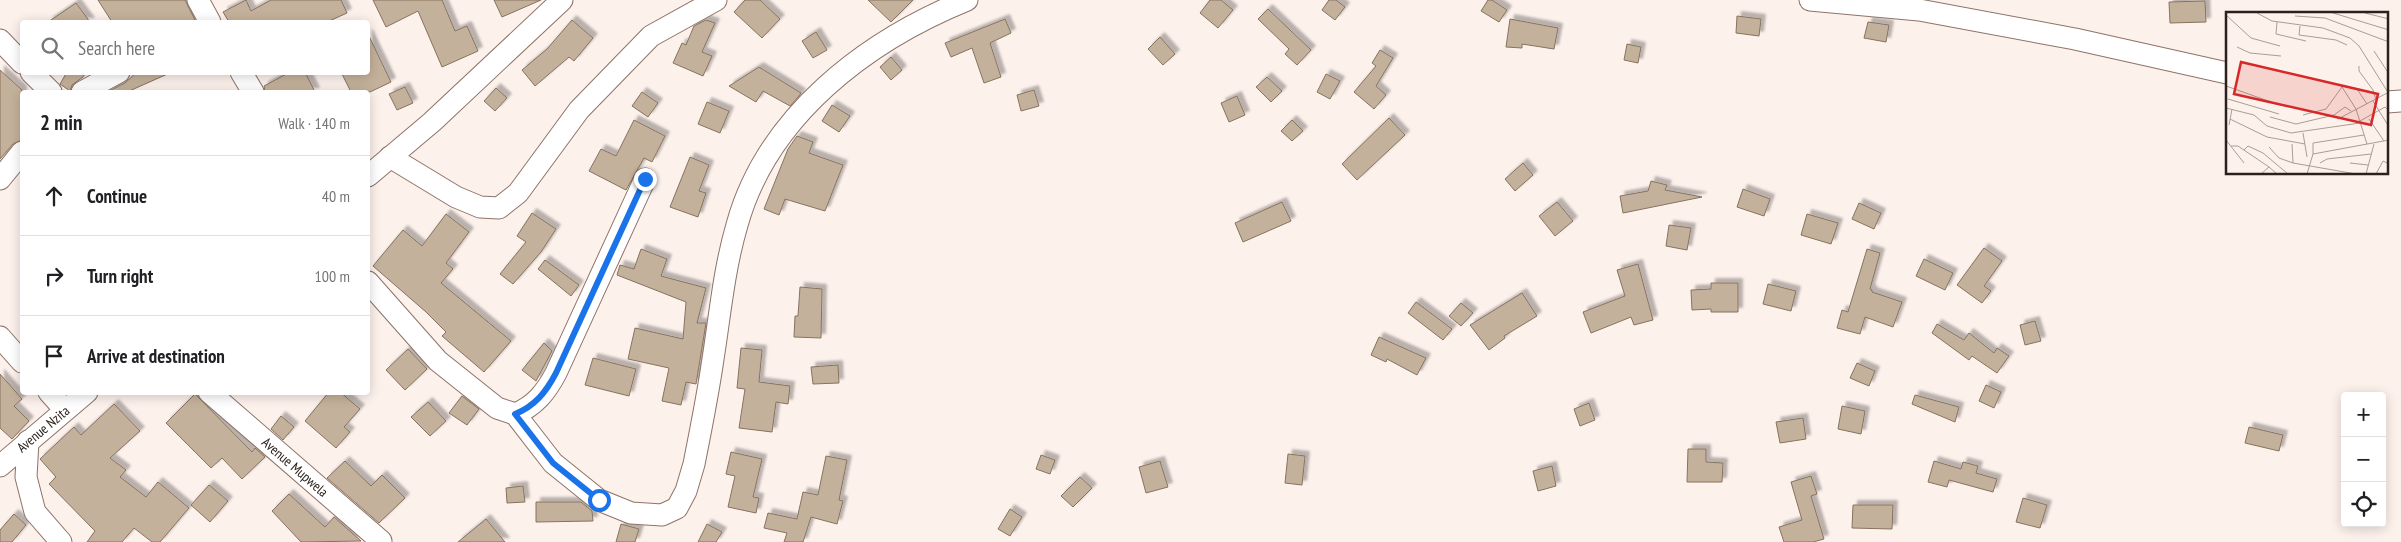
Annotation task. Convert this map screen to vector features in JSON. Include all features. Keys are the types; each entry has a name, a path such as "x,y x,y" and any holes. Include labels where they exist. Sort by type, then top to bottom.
{"street":[{"path":"198,0 209,20"},
{"path":"370,174 432,122 562,0"},
{"path":"390,157 456,197 480,207 499,208 518,193 579,110 651,36 716,0"},
{"path":"370,284 438,361 496,408 515,414 553,463 599,500 631,513 662,515 677,508 686,491 694,464 713,360 725,276 737,224 754,177 781,134 810,102 853,65 892,37 927,16 967,0"},
{"path":"1810,0 1919,10 2075,38 2226,73"},
{"path":"0,40 20,61"},
{"path":"35,75 49,90"},
{"path":"86,90 113,75"},
{"path":"243,75 252,90"},
{"path":"2388,102 2401,101"},
{"path":"0,179 20,154"},
{"path":"515,414 526,409 536,401 556,373 645,179"},
{"path":"0,337 20,360"},
{"path":"52,395 65,410"},
{"name":"Avenue Nzita","path":"0,466 83,395"},
{"name":"Avenue Mupwela","path":"212,395 381,542"},
{"path":"28,441 26,476 35,512 61,542"}],"building":[{"path":"98,0 185,0 195,20 111,20"},
{"path":"246,0 251,11 271,0 341,0 347,13 331,20 228,20 223,12"},
{"path":"373,0 442,0 455,31 467,26 478,51 442,67 418,11 386,27"},
{"path":"494,0 541,0 502,17"},
{"path":"745,0 760,0 780,19 762,38 734,12"},
{"path":"868,0 913,0 891,22"},
{"path":"1210,0 1221,0 1233,10 1218,28 1200,13"},
{"path":"1329,0 1336,0 1345,7 1335,20 1322,10"},
{"path":"1488,0 1492,0 1507,10 1499,22 1481,11"},
{"path":"2205,1 2206,22 2170,23 2169,2"},
{"path":"76,3 89,20 51,20"},
{"path":"1268,9 1311,50 1297,65 1285,54 1289,49 1258,19"},
{"path":"1737,16 1761,19 1759,36 1736,33"},
{"path":"1005,19 1011,33 990,43 1001,77 984,83 972,48 951,57 945,43"},
{"path":"1510,19 1558,28 1554,49 1522,44 1522,48 1506,47"},
{"path":"572,20 593,38 574,61 569,57 535,86 522,70 547,49"},
{"path":"706,20 715,23 702,52 712,56 703,76 673,63 682,43 686,45 694,26"},
{"path":"1868,22 1889,25 1886,42 1864,38"},
{"path":"816,32 827,50 813,58 802,41"},
{"path":"1160,37 1175,54 1163,65 1148,49"},
{"path":"370,38 391,82 370,92 370,90 350,90 342,75 370,75"},
{"path":"1627,44 1641,47 1638,63 1624,60"},
{"path":"1380,50 1393,58 1376,86 1386,95 1374,109 1354,92 1376,66 1372,63"},
{"path":"891,57 902,70 891,80 880,67"},
{"path":"759,67 801,93 790,106 763,91 756,102 729,86"},
{"path":"0,70 22,90 20,90 20,141 13,144 0,159"},
{"path":"1326,74 1340,81 1330,99 1317,92"},
{"path":"65,75 84,75 72,85 70,90 60,84"},
{"path":"134,75 165,75 132,90 111,90 125,83"},
{"path":"284,75 306,75 314,90 265,90 264,86"},
{"path":"1267,77 1282,91 1271,102 1256,87"},
{"path":"405,87 413,103 397,110 389,94"},
{"path":"496,88 507,98 495,111 484,101"},
{"path":"1034,90 1039,106 1021,111 1017,95"},
{"path":"642,92 658,103 648,117 632,106"},
{"path":"1237,96 1245,115 1229,122 1221,103"},
{"path":"707,102 729,111 720,133 698,124"},
{"path":"832,105 850,116 839,132 822,121"},
{"path":"1389,118 1405,135 1357,180 1342,164"},
{"path":"634,120 665,136 652,162 644,158 626,190 589,171 601,149 616,156"},
{"path":"1292,120 1303,131 1292,141 1281,131"},
{"path":"797,136 813,142 809,153 843,165 825,211 785,199 779,215 764,209 788,149"},
{"path":"690,157 709,165 699,191 706,193 698,217 670,207"},
{"path":"1523,163 1533,175 1515,191 1505,179"},
{"path":"1651,181 1667,185 1665,190 1702,197 1623,213 1620,196 1648,191"},
{"path":"1743,189 1770,199 1764,216 1737,207"},
{"path":"1282,202 1291,221 1243,242 1235,223"},
{"path":"1557,202 1573,221 1555,236 1539,216"},
{"path":"1859,203 1881,213 1874,229 1852,219"},
{"path":"532,213 556,229 541,252 513,284 500,274 526,242 517,236"},
{"path":"446,214 469,232 446,263 453,269 441,283 511,341 484,372 442,336 446,332 426,312 373,266 403,230 422,246"},
{"path":"1807,214 1838,223 1831,244 1801,235"},
{"path":"1669,225 1691,228 1687,250 1666,246"},
{"path":"1984,248 2002,261 1984,286 1991,291 1982,303 1957,285"},
{"path":"641,249 667,259 661,276 706,288 697,323 706,323 696,384 686,382 681,405 662,401 669,368 628,359 635,328 683,339 686,302 617,275 620,265 634,269"},
{"path":"1867,249 1880,253 1870,289 1872,292 1902,302 1893,327 1865,317 1860,334 1837,328 1842,310 1848,312"},
{"path":"1924,259 1953,273 1945,290 1916,276"},
{"path":"545,260 579,285 571,296 538,269"},
{"path":"1638,264 1653,320 1634,325 1631,317 1591,333 1583,312 1625,296 1617,270"},
{"path":"1711,283 1738,283 1738,312 1711,312 1711,309 1692,310 1691,290 1711,289"},
{"path":"1768,284 1796,291 1791,311 1763,304"},
{"path":"800,287 822,289 821,338 794,337 795,316 798,316"},
{"path":"1522,293 1537,316 1504,336 1505,338 1489,350 1470,325"},
{"path":"1416,302 1452,329 1443,340 1408,313"},
{"path":"1461,303 1473,313 1461,326 1449,316"},
{"path":"2035,321 2041,341 2025,345 2020,325"},
{"path":"1937,324 1964,340 1969,333 1994,353 1997,348 2009,356 1997,373 1972,356 1969,360 1932,333"},
{"path":"1379,337 1426,358 1417,375 1387,359 1386,362 1371,355"},
{"path":"544,343 552,351 536,381 522,370"},
{"path":"741,348 762,350 759,382 790,386 788,404 776,402 772,432 739,428 745,389 737,388"},
{"path":"408,349 427,369 405,390 386,370"},
{"path":"593,358 636,369 629,396 585,385"},
{"path":"1857,363 1875,371 1869,386 1850,378"},
{"path":"838,365 839,383 813,384 811,367"},
{"path":"0,374 22,399 14,406 29,421 12,439 0,428"},
{"path":"1986,385 2001,392 1994,408 1979,401"},
{"path":"196,395 252,452 255,448 265,457 242,479 222,458 211,468 166,423"},
{"path":"327,395 344,395 360,409 344,427 350,432 336,448 305,421"},
{"path":"1915,395 1959,407 1955,422 1912,404"},
{"path":"462,396 479,409 467,425 449,413"},
{"path":"428,402 446,421 430,436 411,417"},
{"path":"1589,403 1595,420 1580,426 1574,409"},
{"path":"114,404 140,431 110,458 126,470 120,477 146,497 158,482 189,508 160,542 152,542 134,528 122,542 87,542 95,531 49,484 56,477 40,459 74,427 81,435"},
{"path":"1842,406 1865,411 1861,434 1838,429"},
{"path":"281,416 294,427 283,440 271,429"},
{"path":"1803,418 1806,439 1780,443 1776,422"},
{"path":"2249,427 2283,435 2279,451 2245,443"},
{"path":"1688,449 1706,449 1706,462 1723,463 1722,482 1687,482"},
{"path":"731,452 762,459 753,497 759,498 756,513 728,507 735,476 726,474"},
{"path":"1288,454 1305,456 1302,485 1285,483"},
{"path":"1041,455 1055,460 1050,474 1036,469"},
{"path":"826,456 847,460 839,500 843,501 837,524 811,517 803,542 784,542 787,533 764,528 768,513 797,519 803,492 818,495"},
{"path":"345,461 371,486 382,475 405,498 379,523 327,478"},
{"path":"1160,461 1168,487 1146,493 1139,467"},
{"path":"1934,461 1961,469 1963,462 1978,466 1976,473 1997,479 1993,492 1949,480 1947,487 1928,482"},
{"path":"1552,466 1556,486 1538,491 1533,471"},
{"path":"1811,476 1817,494 1811,496 1824,539 1813,542 1784,542 1779,527 1802,520 1791,482"},
{"path":"1080,477 1092,488 1073,507 1061,496"},
{"path":"209,485 228,501 210,522 191,505"},
{"path":"523,486 525,502 507,503 506,488"},
{"path":"289,494 325,527 334,517 361,541 301,542 272,511"},
{"path":"2023,498 2047,505 2040,528 2016,522"},
{"path":"536,502 581,502 592,511 593,521 536,522"},
{"path":"1853,505 1893,505 1892,529 1852,528"},
{"path":"1010,509 1022,517 1010,536 998,529"},
{"path":"14,514 26,525 12,542 0,542 0,530"},
{"path":"486,519 505,542 458,542"},
{"path":"621,524 639,529 635,542 616,542"},
{"path":"707,524 722,532 716,542 698,542"}],"route":[{"path":"599,500 553,463 515,414 526,409 548,388 645,179"}]}
